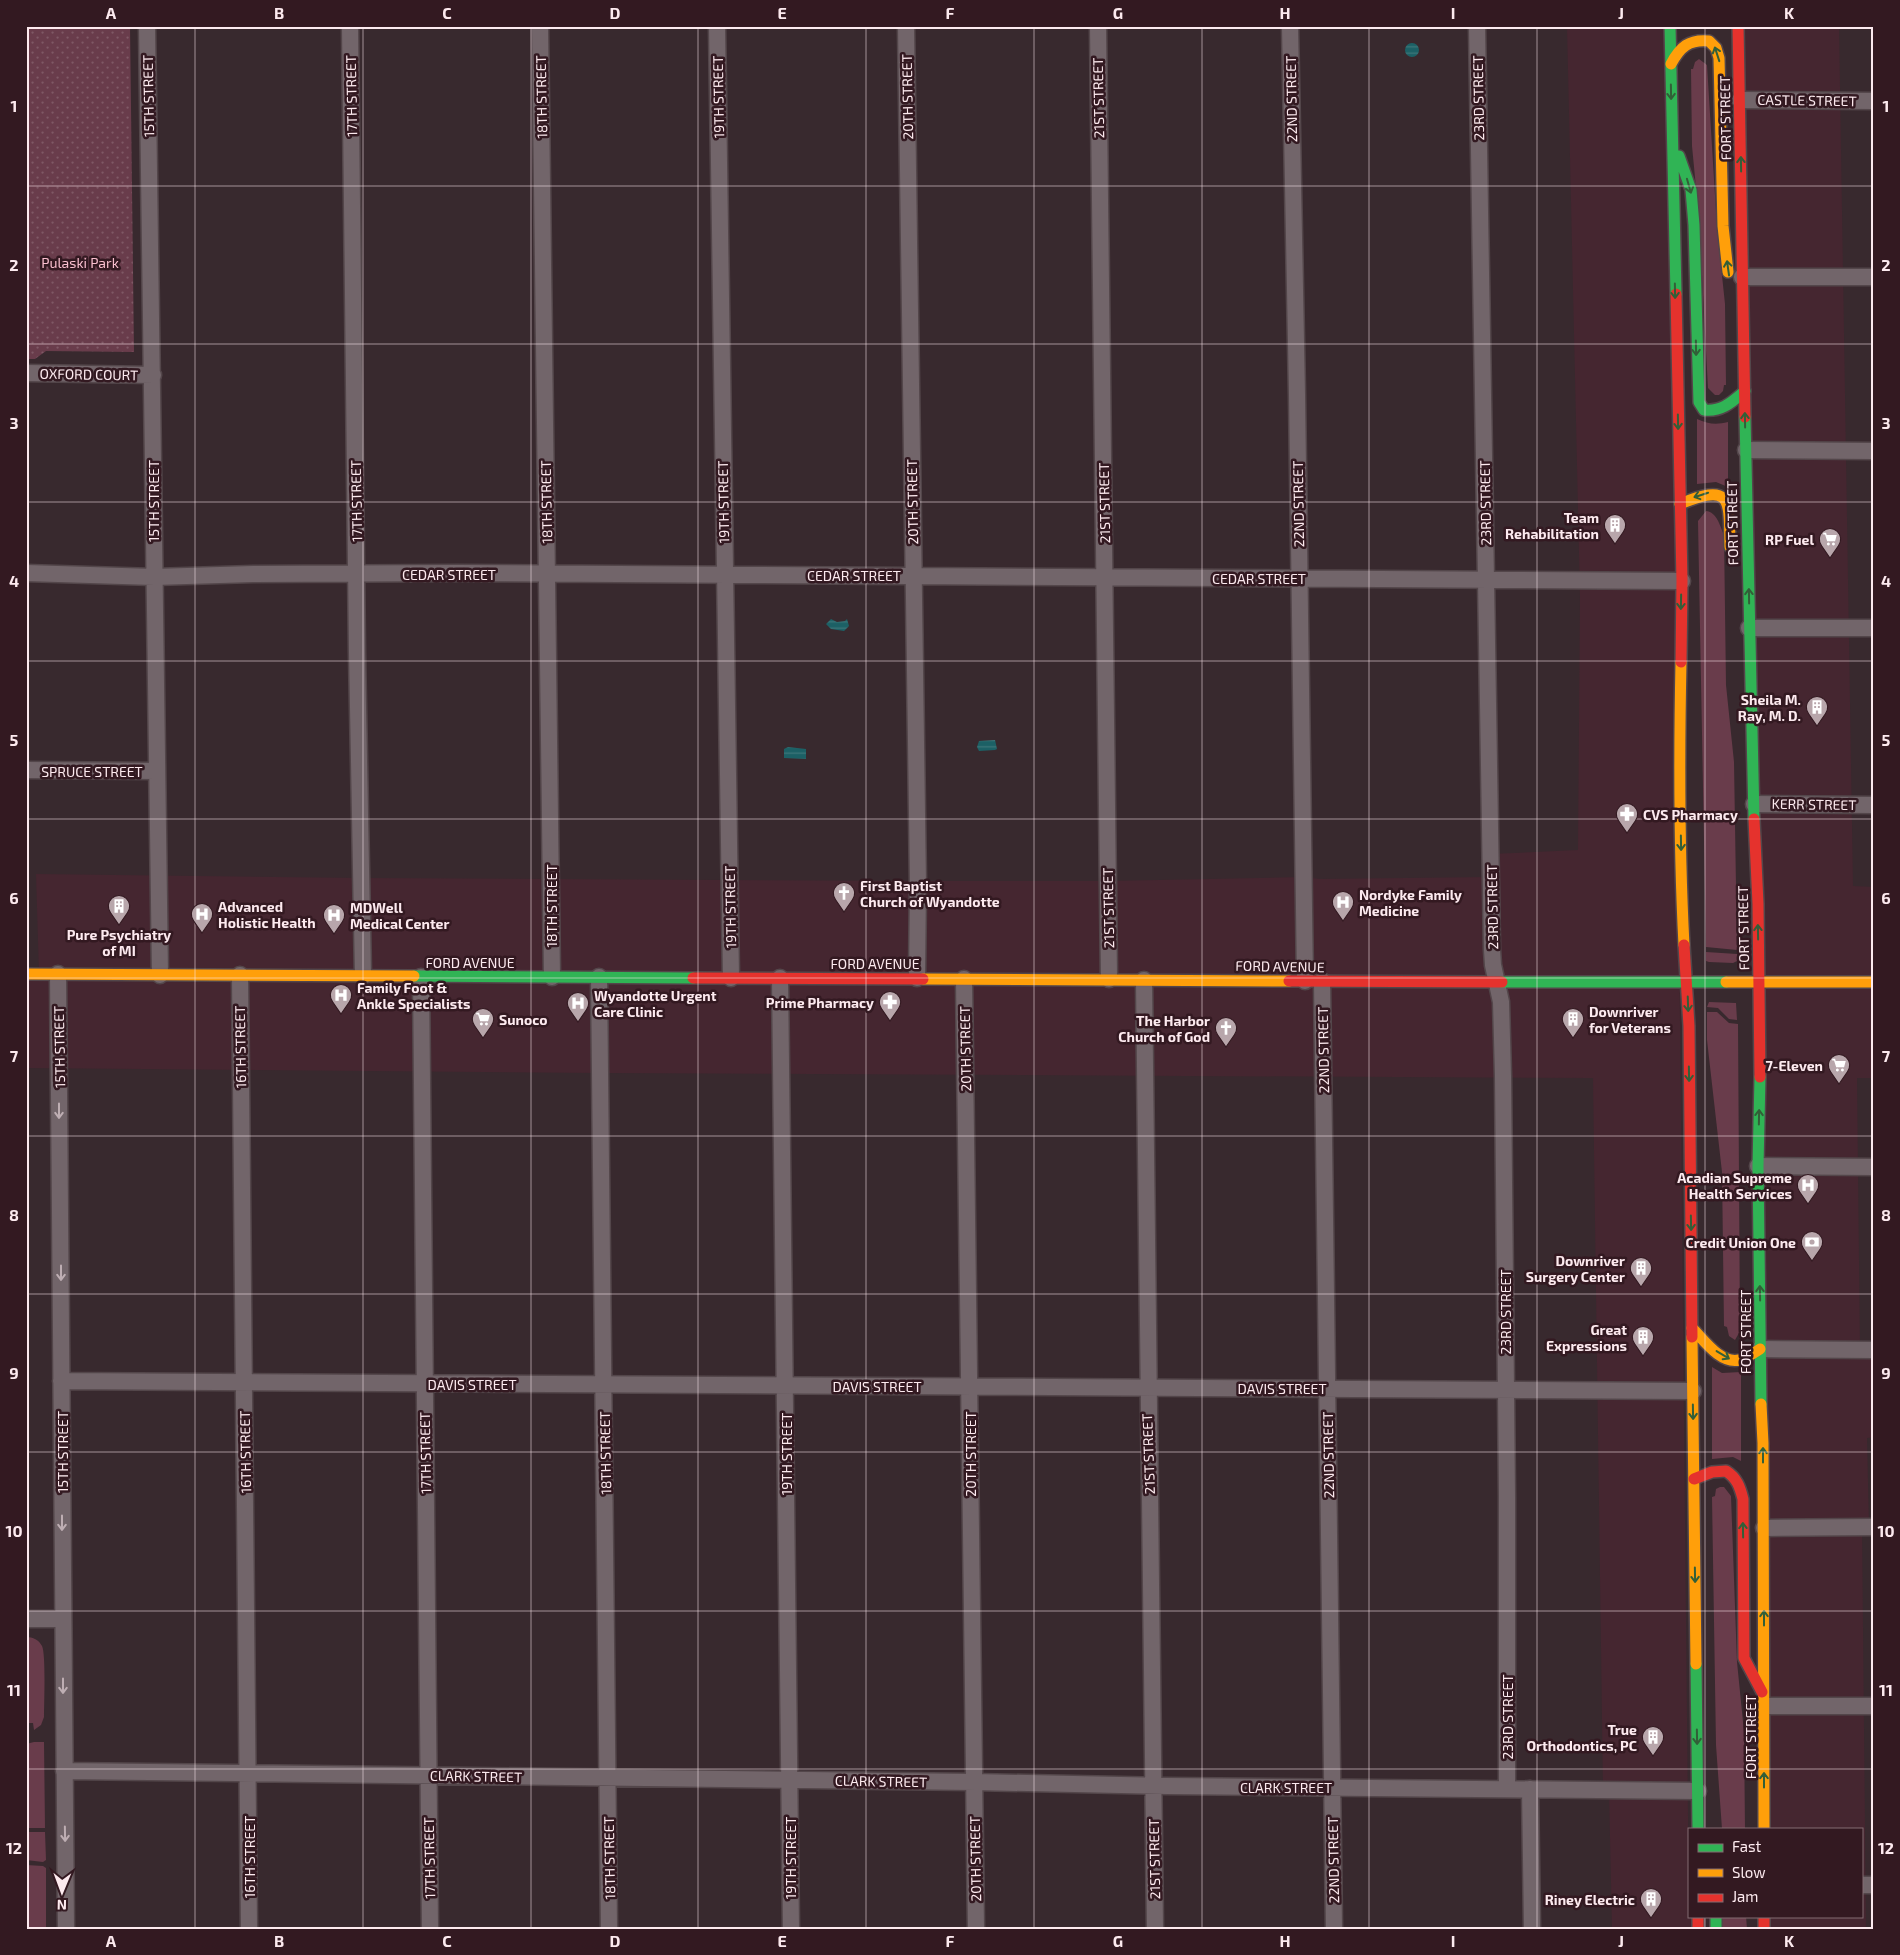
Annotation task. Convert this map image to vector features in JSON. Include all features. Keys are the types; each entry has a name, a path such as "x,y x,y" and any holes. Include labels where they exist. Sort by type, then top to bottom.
{"main road":[{"path":"1670,26 1682,581 1679,758 1681,882 1687,983 1698,1828"},
{"name":"FORT STREET","path":"1738,26 1751,745 1761,1047 1758,1166 1764,1528 1764,1828"},
{"path":"1670,64 1681,47 1690,41 1697,40 1709,41 1716,48 1720,58 1723,226 1728,274 1744,333"},
{"path":"1672,140 1691,190 1694,225 1699,402 1704,410 1713,412 1726,408 1745,391"},
{"path":"1680,504 1707,492 1721,494 1725,499 1730,514 1731,561"},
{"path":"1739,708 1751,745"},
{"name":"FORD AVENUE","path":"26,974 1687,983 1759,981 1874,982"},
{"path":"1692,1328 1721,1355 1728,1359 1741,1359 1760,1350"},
{"path":"1694,1479 1710,1470 1723,1470 1736,1478 1740,1485 1742,1499 1744,1658 1765,1701"},
{"path":"1698,1797 1712,1828"}],"street":[{"name":"15TH STREET","path":"147,26 160,975"},
{"name":"17TH STREET","path":"350,26 363,976"},
{"name":"18TH STREET","path":"540,26 552,977"},
{"name":"19TH STREET","path":"717,26 731,978"},
{"name":"20TH STREET","path":"906,26 917,978"},
{"name":"21ST STREET","path":"1098,26 1109,979"},
{"name":"22ND STREET","path":"1290,26 1305,981"},
{"name":"23RD STREET","path":"1477,26 1492,950 1501,1002 1503,1076 1507,1788"},
{"name":"CASTLE STREET","path":"1740,100 1874,101"},
{"path":"1742,277 1874,277"},
{"name":"OXFORD COURT","path":"26,373 153,376"},
{"path":"1746,450 1874,451"},
{"name":"CEDAR STREET","path":"26,572 154,577 546,574 1682,581"},
{"path":"1749,628 1874,628"},
{"name":"SPRUCE STREET","path":"26,770 157,771"},
{"name":"KERR STREET","path":"1754,804 1874,805"},
{"name":"15TH STREET","path":"58,974 66,1929"},
{"name":"16TH STREET","path":"240,975 249,1929"},
{"name":"17TH STREET","path":"421,976 430,1929"},
{"name":"18TH STREET","path":"599,977 609,1929"},
{"name":"19TH STREET","path":"780,978 791,1929"},
{"name":"20TH STREET","path":"964,979 970,1386 969,1494 976,1929"},
{"name":"21ST STREET","path":"1144,980 1147,1387 1155,1929"},
{"name":"22ND STREET","path":"1322,981 1334,1929"},
{"path":"1758,1166 1874,1167"},
{"path":"1760,1350 1874,1350"},
{"name":"DAVIS STREET","path":"62,1381 1693,1391"},
{"path":"1764,1528 1874,1527"},
{"path":"26,1619 63,1619"},
{"path":"1765,1701 1874,1706"},
{"name":"CLARK STREET","path":"64,1770 1507,1788 1698,1797"},
{"path":"1530,1789 1532,1929"}],"shaded area":[{"path":"1567,26 1670,26 1688,1918 1690,1918 1698,1929 1612,1929 1609,1790 1603,1790 1593,1078 26,1068 26,974 39,974 36,874 917,881 1491,877 1491,854 1578,850 1580,597"},
{"path":"1738,26 1839,26 1853,886 1874,887 1874,1078 1857,1078 1860,1350 1874,1350 1874,1437 1867,1438 1869,1527 1862,1527 1866,1929 1764,1929 1764,1918 1862,1918 1862,1828 1764,1828"}],"green space":[{"name":"Pulaski Park","path":"26,26 130,26 134,352 46,351 35,359 26,359"},
{"path":"1699,59 1707,65 1717,228 1725,304 1726,385 1724,385 1723,391 1719,395 1715,395 1708,388 1699,219 1692,146 1691,69 1693,69 1695,62"},
{"path":"1697,419 1712,424 1728,422 1728,487 1716,482 1697,484"},
{"path":"1706,511 1713,514 1724,535 1726,685 1734,762 1737,950 1706,947 1698,521"},
{"path":"1706,952 1737,954 1737,961 1733,963 1709,962 1706,961"},
{"path":"1709,1002 1736,1003 1737,1020 1729,1019 1718,1008 1707,1007"},
{"path":"1707,1012 1717,1012 1729,1023 1738,1024 1740,1332 1735,1340 1729,1336 1727,1327 1724,1326 1722,1172 1707,1040"},
{"path":"1712,1367 1722,1373 1741,1372 1741,1461 1733,1457 1712,1459"},
{"path":"1724,1487 1731,1496 1737,1662 1744,1732 1745,1828 1722,1828 1716,1745 1712,1497 1715,1496 1716,1489"},
{"path":"26,1637 35,1639 41,1644 44,1659 44,1717 41,1725 34,1730 33,1723 26,1723"},
{"path":"44,1742 45,1828 26,1828 26,1744"},
{"path":"26,1832 45,1832 46,1860 43,1862 26,1860"},
{"path":"26,1865 43,1866 46,1868 46,1929 26,1929"},
{"path":"1723,1918 1746,1918 1747,1929 1723,1929"}],"water":[{"path":"1409,43 1415,43 1419,50 1415,57 1409,57 1405,53 1405,47"},
{"path":"831,619 837,622 847,619 849,626 844,631 831,629 826,624"},
{"path":"995,740 997,749 979,751 977,747 979,741"},
{"path":"788,747 806,749 806,759 784,758 784,749"}],"traffic: fast":[{"path":"1670,26 1676,294"},
{"path":"1679,156 1691,190 1694,225 1699,402 1704,410 1721,408 1745,391"},
{"path":"1745,417 1754,819"},
{"path":"414,976 693,978"},
{"path":"1502,982 1726,982"},
{"path":"1760,1077 1758,1166 1761,1404"},
{"path":"1696,1664 1698,1828"},
{"path":"1716,1918 1716,1929"}],"traffic: slow":[{"path":"1671,64 1686,45 1696,41 1709,41 1716,48 1719,58 1723,226 1728,272"},
{"path":"1680,504 1710,495 1719,496 1725,500 1728,507 1730,547"},
{"path":"1681,662 1680,803 1684,945"},
{"path":"26,974 414,976"},
{"path":"923,979 1289,981"},
{"path":"1726,982 1874,982"},
{"path":"1692,1328 1713,1350 1725,1358 1739,1360 1748,1357 1760,1349"},
{"path":"1692,1337 1696,1664"},
{"path":"1761,1404 1763,1443 1764,1828"}],"traffic: jam":[{"path":"1738,26 1745,417"},
{"path":"1676,294 1682,581 1681,662"},
{"path":"1754,819 1758,904 1760,1077"},
{"path":"1684,945 1689,1026 1692,1337"},
{"path":"693,978 923,979"},
{"path":"1289,981 1502,982"},
{"path":"1694,1479 1712,1472 1726,1471 1735,1480 1741,1491 1743,1499 1744,1658 1762,1692"},
{"path":"1698,1918 1698,1929"},
{"path":"1764,1918 1764,1929"}],"place":[{"name":"Team Rehabilitation","path":"1615,544"},
{"name":"RP Fuel","path":"1830,558"},
{"name":"Sheila M. Ray, M. D.","path":"1817,726"},
{"name":"CVS Pharmacy","path":"1627,833"},
{"name":"First Baptist Church of Wyandotte","path":"844,912"},
{"name":"Nordyke Family Medicine","path":"1343,921"},
{"name":"Pure Psychiatry of MI","path":"119,925"},
{"name":"Advanced Holistic Health","path":"202,933"},
{"name":"MDWell Medical Center","path":"334,934"},
{"name":"Family Foot & Ankle Specialists","path":"341,1014"},
{"name":"Prime Pharmacy","path":"890,1021"},
{"name":"Wyandotte Urgent Care Clinic","path":"578,1022"},
{"name":"Sunoco","path":"483,1038"},
{"name":"Downriver for Veterans","path":"1573,1038"},
{"name":"The Harbor Church of God","path":"1226,1047"},
{"name":"7-Eleven","path":"1839,1084"},
{"name":"Acadian Supreme Health Services","path":"1808,1204"},
{"name":"Credit Union One","path":"1812,1261"},
{"name":"Downriver Surgery Center","path":"1641,1287"},
{"name":"Great Expressions","path":"1643,1356"},
{"name":"True Orthodontics, PC","path":"1653,1756"},
{"name":"Riney Electric","path":"1651,1918"}]}
